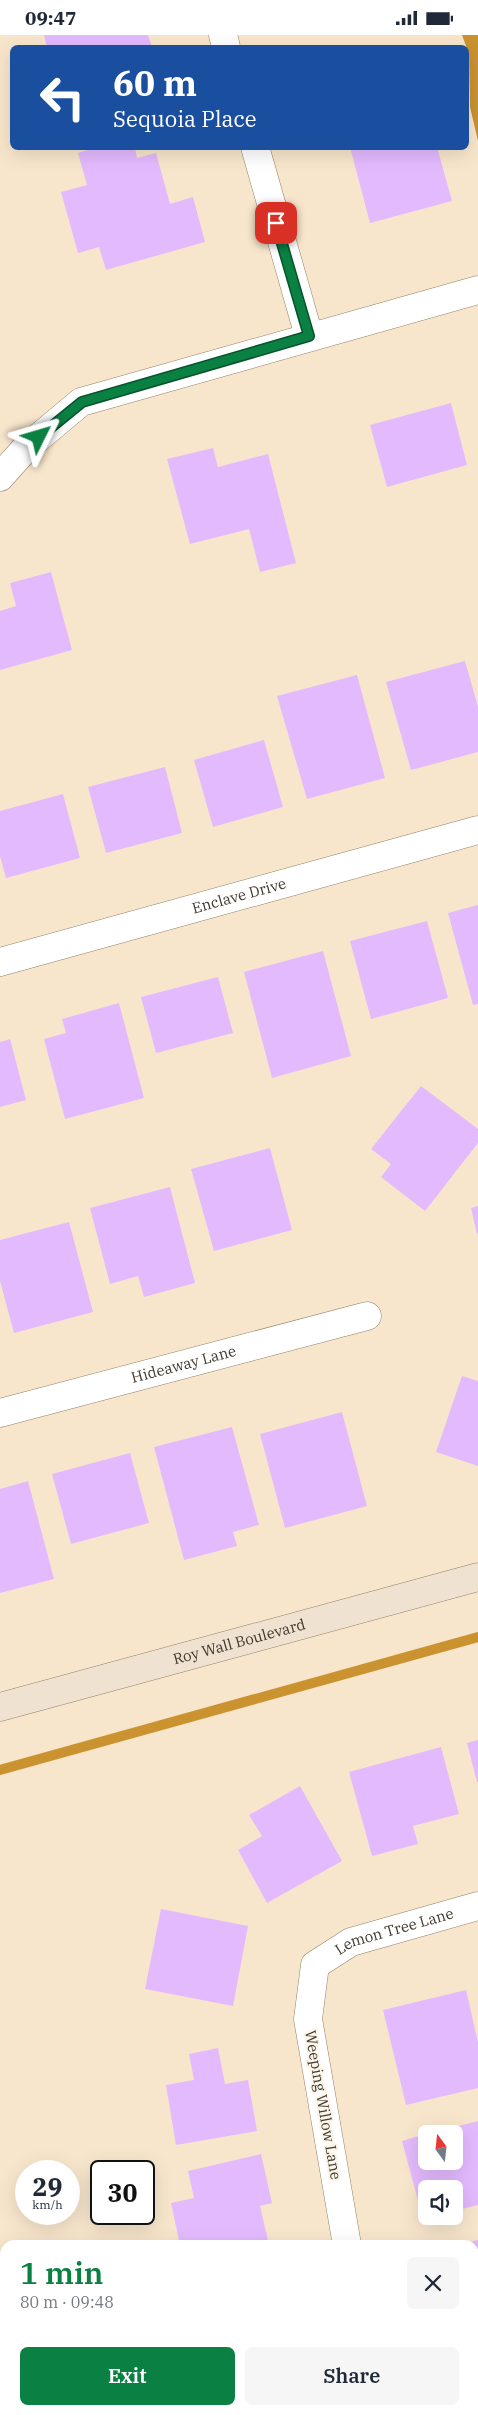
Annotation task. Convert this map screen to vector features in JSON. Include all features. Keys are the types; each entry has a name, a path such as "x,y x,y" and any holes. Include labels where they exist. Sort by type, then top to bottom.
{"street":[{"path":"256,150 309,336"},
{"path":"0,477 25,449 82,402 309,336 478,290"},
{"name":"Enclave Drive","path":"0,962 478,830"},
{"name":"Hideaway Lane","path":"0,1413 367,1316"},
{"name":"Roy Wall Boulevard","path":"0,1707 478,1577"},
{"name":"Lemon Tree Lane","path":"315,1965 351,1942 478,1907"},
{"name":"Weeping Willow Lane","path":"315,1965 308,2019 346,2240"}],"shaded area":[{"path":"462,35 478,35 478,141 470,107 469,45 466,45"}],"building":[{"path":"44,35 148,35 151,45 46,45"},
{"path":"87,150 136,150 137,158 156,153 170,204 193,197 205,242 106,270 99,247 78,253 61,192 87,185 78,153"},
{"path":"351,150 438,150 452,201 370,223"},
{"path":"451,403 467,465 387,487 370,425"},
{"path":"213,448 218,467 268,454 296,563 260,572 249,529 190,544 167,459"},
{"path":"51,572 72,650 0,670 0,611 16,606 10,583"},
{"path":"465,661 478,707 478,752 411,770 386,682"},
{"path":"357,675 385,778 307,799 277,696"},
{"path":"264,740 283,807 213,827 194,760"},
{"path":"165,767 182,833 106,853 88,787"},
{"path":"63,794 80,858 6,878 0,856 0,811"},
{"path":"478,905 478,1004 473,1005 448,913"},
{"path":"427,921 448,998 371,1019 350,941"},
{"path":"323,951 351,1056 272,1078 244,972"},
{"path":"218,977 233,1033 156,1053 141,997"},
{"path":"119,1003 144,1098 65,1119 44,1039 66,1033 62,1019"},
{"path":"10,1039 26,1100 0,1107 0,1042"},
{"path":"421,1086 478,1129 478,1143 425,1211 381,1177 391,1164 371,1149"},
{"path":"270,1148 292,1230 214,1251 191,1169"},
{"path":"170,1187 195,1283 144,1297 138,1276 110,1284 90,1208"},
{"path":"478,1206 478,1233 477,1234 471,1208"},
{"path":"69,1222 93,1312 14,1333 0,1281 0,1240"},
{"path":"462,1376 478,1381 478,1466 436,1452"},
{"path":"342,1412 367,1506 285,1528 260,1434"},
{"path":"232,1427 259,1525 233,1532 237,1546 184,1560 154,1447"},
{"path":"130,1453 149,1523 71,1544 52,1474"},
{"path":"28,1481 54,1579 0,1593 0,1489"},
{"path":"478,1740 478,1782 477,1782 467,1743"},
{"path":"441,1747 459,1814 413,1826 418,1844 372,1856 349,1772"},
{"path":"300,1786 342,1861 267,1903 238,1850 262,1836 249,1815"},
{"path":"161,1909 248,1926 233,2006 145,1989"},
{"path":"466,1990 478,2042 478,2088 406,2105 383,2010"},
{"path":"218,2048 225,2084 248,2080 257,2131 176,2145 166,2085 194,2080 189,2054"},
{"path":"478,2121 478,2205 463,2209 463,2180 418,2180 418,2200 402,2141 418,2136 418,2170 463,2170 462,2125"},
{"path":"261,2154 272,2203 260,2206 268,2240 179,2240 171,2203 194,2198 188,2171"}],"waterway":[{"path":"0,1770 478,1637"}],"route":[{"path":"39,437 82,402 309,336 276,223"}]}
